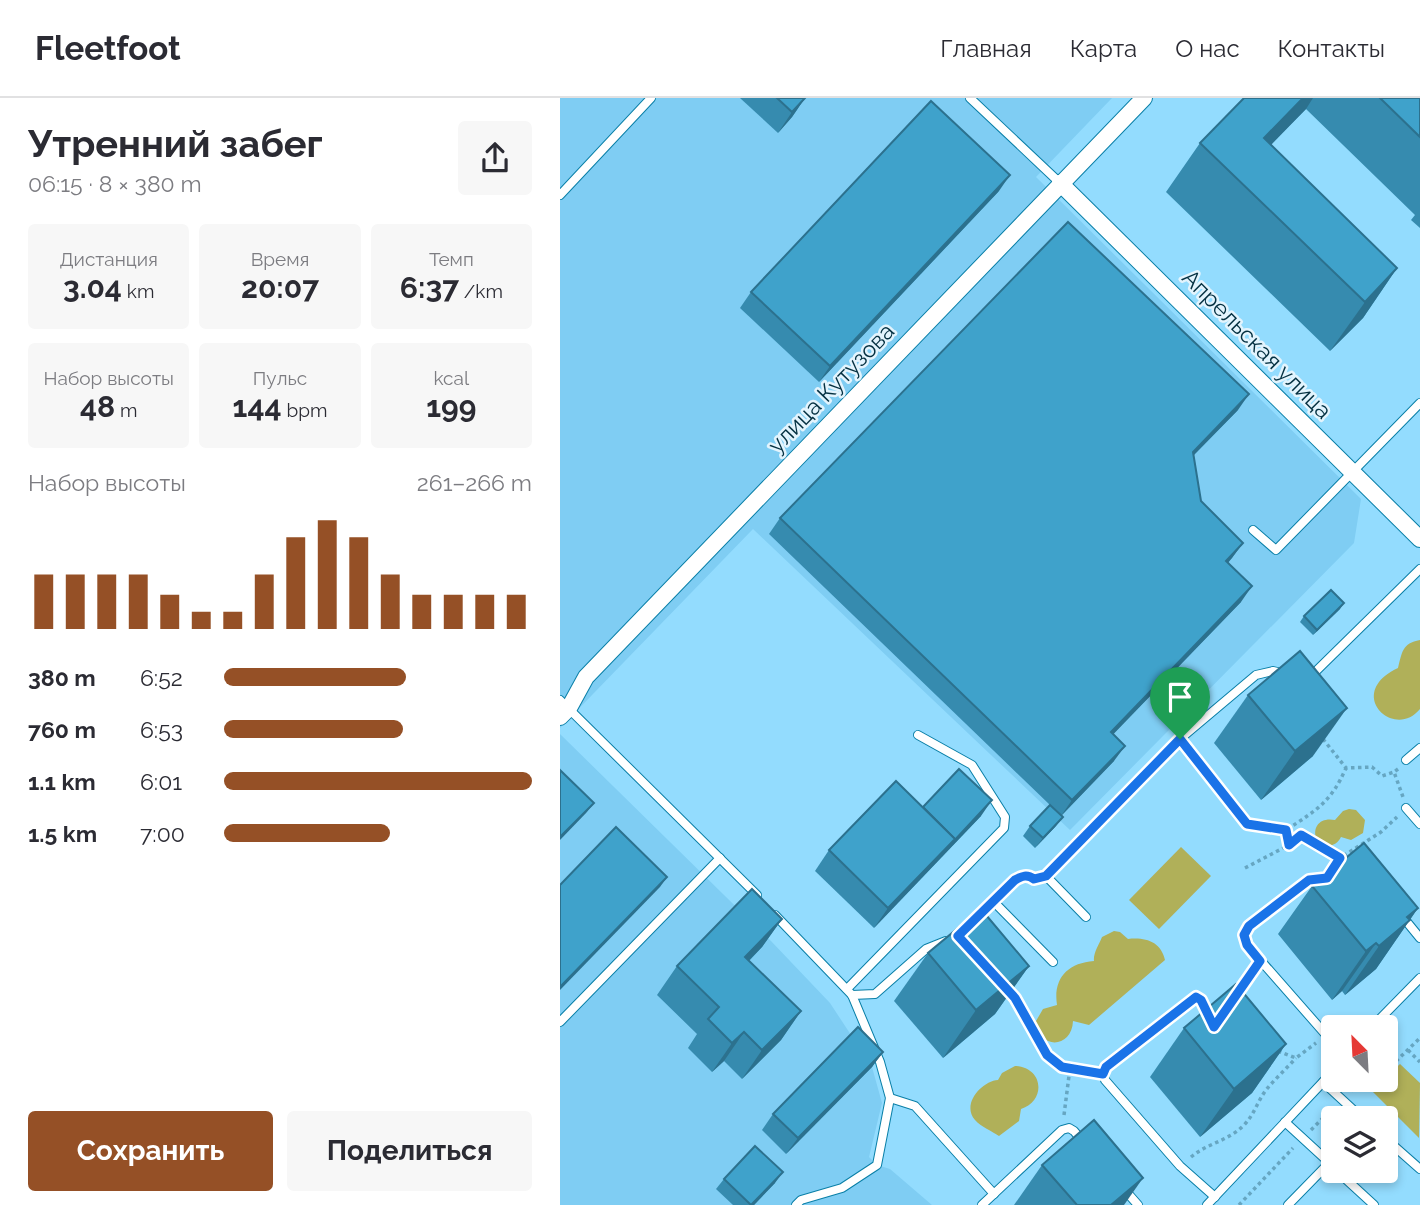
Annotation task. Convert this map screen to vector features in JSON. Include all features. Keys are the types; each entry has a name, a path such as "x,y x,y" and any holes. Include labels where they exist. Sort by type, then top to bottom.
{"street":[{"name":"улица Кутузова","path":"563,709 586,677 1144,98"},
{"name":"Апрельская улица","path":"1060,183 1420,539"}],"lane":[{"path":"560,195 652,98"},
{"path":"970,98 1060,183"},
{"path":"1253,530 1276,550 1420,403"},
{"path":"1309,690 1309,678 1420,569"},
{"path":"966,928 1022,876 1034,879 1046,876 1180,739 1256,675 1273,671 1309,678"},
{"path":"563,709 720,858 850,992 880,1062 890,1098 877,1165 842,1188 801,1200 796,1205"},
{"path":"850,992 1003,828 1005,817 972,765 918,735"},
{"path":"1180,739 1247,824"},
{"path":"1406,760 1420,748"},
{"path":"1406,808 1420,824"},
{"path":"560,1022 720,858"},
{"path":"1046,876 1086,917"},
{"path":"1309,880 1249,926 1244,935 1247,945 1321,1030"},
{"path":"993,901 1053,962"},
{"path":"1396,909 1420,938"},
{"path":"850,992 875,994 926,949 958,936"},
{"path":"1384,1015 1420,978"},
{"path":"999,981 1015,998"},
{"path":"1214,1027 1201,1000 1196,997 1106,1067 1103,1074 1105,1080 1180,1166 1215,1196"},
{"path":"1207,1205 1321,1084"},
{"path":"1332,1092 1348,1106"},
{"path":"890,1098 915,1106 994,1194"},
{"path":"1285,1122 1321,1156"},
{"path":"982,1205 1062,1130 1069,1128 1074,1131 1092,1152"},
{"path":"1398,1150 1420,1169"},
{"path":"1288,1205 1321,1174"},
{"path":"1351,1183 1374,1205"},
{"path":"1119,1184 1138,1205"}],"path":[{"path":"1318,733 1346,768"},
{"path":"1346,768 1372,767 1382,776 1394,772 1406,760"},
{"path":"1247,824 1286,830 1314,812 1336,792 1346,768"},
{"path":"1339,875 1327,878 1340,858 1381,832 1406,808 1394,772"},
{"path":"1286,830 1289,845"},
{"path":"1244,868 1289,845 1301,835 1340,858"},
{"path":"1237,994 1260,961"},
{"path":"1015,998 1047,1055 1062,1067 1103,1074"},
{"path":"1398,1059 1420,1038"},
{"path":"1180,1166 1199,1150 1228,1138 1242,1128 1255,1112 1264,1092 1296,1058 1321,1040"},
{"path":"1272,1049 1296,1058"},
{"path":"1408,1050 1420,1062"},
{"path":"1062,1130 1070,1068"}],"shaded area":[{"path":"560,98 1112,98 1036,177 1361,499 1354,543 1070,830 753,529 560,728"},
{"path":"1420,640 1420,709 1409,717 1398,720 1387,717 1379,710 1374,700 1375,689 1382,678 1398,668 1406,646"},
{"path":"560,734 771,941 830,1003 872,1067 882,1103 869,1157 877,1165 890,1169 932,1205 560,1205"},
{"path":"1356,810 1365,820 1363,833 1351,840 1341,837 1330,845 1317,841 1315,831 1318,824 1325,820 1335,820 1343,811"},
{"path":"1181,847 1211,876 1159,929 1129,900"},
{"path":"1114,931 1120,932 1128,939 1152,942 1160,949 1165,960 1089,1025 1073,1021 1067,1037 1061,1041 1048,1041 1042,1037 1036,1021 1043,1009 1057,1005 1057,987 1060,980 1076,965 1094,961 1102,937"},
{"path":"1400,1064 1420,1083 1419,1138 1398,1117 1398,1106 1387,1106 1373,1092 1398,1092"},
{"path":"1015,1066 1031,1072 1036,1078 1038,1092 1029,1105 1021,1109 1019,1121 999,1136 975,1120 970,1107 980,1089 998,1080 1002,1073"}],"building":[{"path":"777,98 805,98 792,112"},
{"path":"1244,98 1303,98 1264,138 1397,268 1365,302 1200,143"},
{"path":"1380,98 1420,98 1420,137"},
{"path":"931,101 1010,175 830,366 751,292"},
{"path":"1068,222 1249,394 1193,452 1201,501 1243,543 1226,561 1252,586 1111,732 1125,746 1072,800 780,518"},
{"path":"1331,590 1344,603 1317,630 1304,616"},
{"path":"1300,651 1347,708 1295,751 1248,695"},
{"path":"959,769 992,800 952,843 955,839 923,807"},
{"path":"560,770 594,803 560,837"},
{"path":"896,781 955,839 888,908 829,850"},
{"path":"1050,805 1063,817 1043,838 1030,826"},
{"path":"616,827 667,877 560,987 560,885"},
{"path":"1364,843 1418,908 1407,917 1410,920 1379,946 1376,943 1366,951 1312,886"},
{"path":"752,889 782,919 745,957 801,1011 762,1050 744,1032 732,1043 708,1019 719,1007 677,966"},
{"path":"981,909 1029,966 976,1010 928,953"},
{"path":"1236,984 1286,1044 1234,1089 1184,1028"},
{"path":"858,1027 883,1052 798,1138 773,1114"},
{"path":"1094,1120 1143,1178 1111,1205 1077,1205 1042,1165"},
{"path":"755,1146 783,1172 751,1205 724,1179"}],"route":[{"path":"1180,739 1247,824 1286,830 1289,845 1301,835 1340,858 1327,878 1309,880 1249,926 1244,935 1247,945 1260,961 1214,1027 1201,1000 1196,997 1106,1067 1103,1074 1062,1067 1047,1055 1015,998 958,936 1015,880 1022,876 1034,879 1046,876 1180,739"}]}
